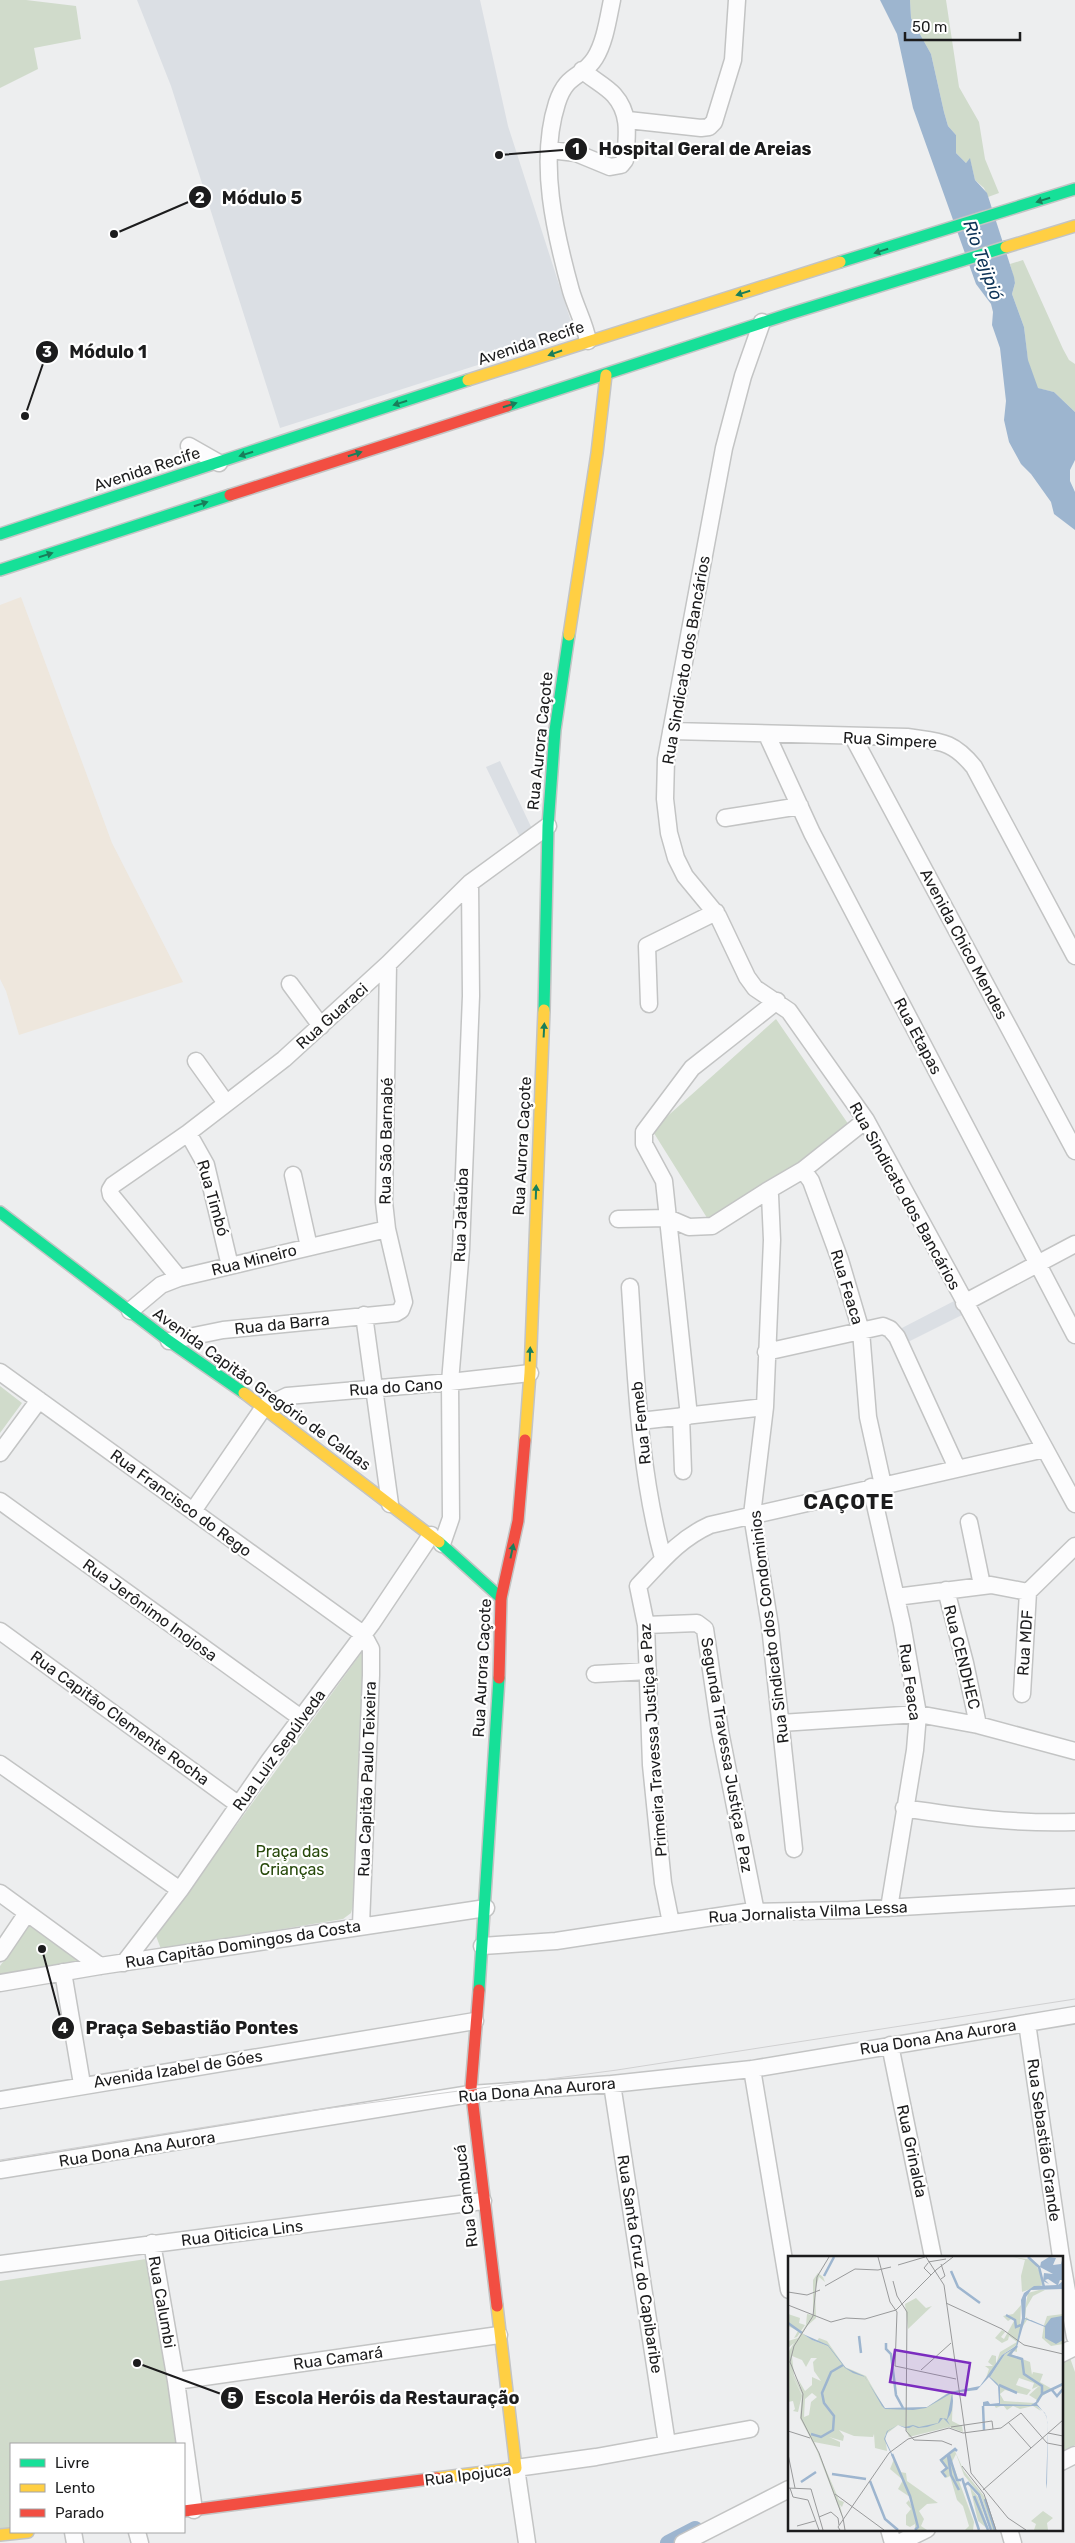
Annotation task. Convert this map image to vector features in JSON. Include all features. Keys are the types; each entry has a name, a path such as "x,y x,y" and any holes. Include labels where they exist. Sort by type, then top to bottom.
{"main road":[{"name":"Avenida Recife","path":"0,534 588,341 1075,189"},
{"path":"0,570 395,441 606,375 762,322 1075,226"},
{"name":"Rua Aurora Caçote","path":"485,1914 499,1688 501,1598 518,1521 530,1373 544,1019 548,826 556,721 597,453 606,375"},
{"name":"Avenida Capitão Gregório de Caldas","path":"0,1212 169,1341 264,1407 437,1540 501,1598"},
{"name":"Rua Cambucá","path":"485,1914 470,2094 516,2468"},
{"name":"Rua Ipojuca","path":"189,2510 516,2468"},
{"path":"0,2536 21,2533"}],"street":[{"path":"588,341 572,293 557,231 552,195 550,150 556,105 563,86 595,58 600,47 612,0"},
{"path":"628,120 701,128 709,127 714,122 733,60 737,0"},
{"path":"550,150 576,153 598,163 616,167 622,165 625,160 628,120 613,93 582,70"},
{"name":"Rua Sindicato dos Bancários","path":"762,322 743,376 724,448 666,759 665,799 669,833 676,858 685,876 716,912 747,977 755,988 777,1001 789,1011 866,1120 1045,1449 1069,1476 1075,1504"},
{"path":"189,446 219,463"},
{"name":"Rua Simpere","path":"672,731 907,738 944,742 961,751 974,766 1075,956"},
{"name":"Rua Etapas","path":"767,735 800,806 1075,1335"},
{"name":"Avenida Chico Mendes","path":"853,737 1075,1151"},
{"path":"725,818 800,806"},
{"name":"Rua Guaraci","path":"179,1278 111,1196 110,1190 120,1179 188,1133 284,1059 388,964 470,883 548,826"},
{"name":"Rua Jataúba","path":"437,1540 451,1518 450,1382 461,1249 470,996 470,883"},
{"path":"649,1004 647,946 716,912"},
{"name":"Rua São Barnabé","path":"388,964 389,1037 384,1166 387,1229 404,1302 402,1310 396,1313"},
{"path":"290,984 321,1026"},
{"path":"683,1471 685,1416 664,1180 644,1144 644,1132 692,1068 777,1001"},
{"path":"196,1060 226,1103"},
{"path":"618,1219 668,1218 689,1227 712,1226 768,1193 807,1175 866,1120"},
{"name":"Rua Timbó","path":"188,1133 206,1165 230,1266"},
{"name":"Rua Feaca","path":"807,1175 840,1260 861,1332 868,1417 877,1486 918,1714 915,1750 889,1908"},
{"path":"293,1176 309,1247"},
{"name":"Rua Sindicato dos Condominios","path":"768,1193 772,1240 765,1407 752,1515 770,1626 794,1849"},
{"name":"Rua Mineiro","path":"130,1311 161,1285 179,1278 387,1229"},
{"path":"964,1303 1075,1244"},
{"name":"Rua Femeb","path":"630,1287 640,1421 648,1489 662,1558"},
{"name":"Rua da Barra","path":"169,1341 190,1335 223,1330 396,1313"},
{"path":"364,1315 390,1504"},
{"path":"766,1352 883,1326 890,1329 897,1337 957,1468"},
{"name":"Rua Francisco do Rego","path":"0,1372 363,1634"},
{"name":"Rua do Cano","path":"264,1407 287,1396 530,1373"},
{"path":"0,1453 39,1400"},
{"path":"193,1511 264,1407"},
{"path":"640,1421 765,1407"},
{"path":"662,1558 702,1528 726,1519 752,1515 1045,1449"},
{"name":"Rua Jerônimo Inojosa","path":"0,1501 301,1718"},
{"path":"969,1522 982,1585"},
{"name":"Rua Luiz Sepúlveda","path":"124,1963 180,1890 301,1718 363,1634 437,1540"},
{"path":"896,1597 982,1585 1009,1587 1028,1592 1075,1546"},
{"name":"Primeira Travessa Justiça e Paz","path":"662,1558 638,1586 646,1625 651,1765 663,1884 670,1922"},
{"name":"Rua CENDHEC","path":"946,1590 966,1663 978,1725"},
{"name":"Rua MDF","path":"1022,1694 1028,1592"},
{"name":"Segunda Travessa Justiça e Paz","path":"646,1625 697,1623 705,1629 720,1731 756,1912"},
{"name":"Rua Capitão Clemente Rocha","path":"0,1631 239,1805"},
{"name":"Rua Capitão Paulo Teixeira","path":"361,1925 372,1658 369,1642 363,1634"},
{"path":"594,1674 648,1671"},
{"path":"781,1723 918,1714 978,1725 1075,1751"},
{"path":"0,1764 180,1890"},
{"path":"904,1808 956,1817 1012,1821 1075,1822"},
{"path":"0,1893 100,1966"},
{"name":"Rua Jornalista Vilma Lessa","path":"482,1946 556,1940 718,1914 889,1908 1075,1897"},
{"path":"0,1954 27,1913"},
{"name":"Rua Capitão Domingos da Costa","path":"0,1983 361,1925 485,1914"},
{"path":"63,1972 82,2084"},
{"name":"Rua Dona Ana Aurora","path":"0,2170 470,2094 612,2084 752,2070 1075,2015"},
{"name":"Avenida Izabel de Góes","path":"0,2100 82,2084 475,2021"},
{"name":"Rua Sebastião Grande","path":"1026,2023 1061,2256"},
{"name":"Rua Grinalda","path":"890,2045 933,2256"},
{"path":"752,2070 788,2284"},
{"name":"Rua Santa Cruz do Capibaribe","path":"612,2084 667,2444"},
{"name":"Rua Oiticica Lins","path":"0,2264 483,2201"},
{"name":"Rua Calumbi","path":"152,2243 176,2381 182,2443"},
{"name":"Rua Sebastião Grande","path":"1062,2264 1071,2325"},
{"name":"Rua Camará","path":"176,2381 499,2335"},
{"path":"1062,2354 1075,2348"},
{"name":"Rua Ipojuca","path":"516,2468 750,2429"},
{"path":"1062,2461 1075,2454"},
{"path":"516,2468 527,2543"},
{"name":"Rua Calumbi","path":"185,2470 189,2510"},
{"path":"683,2543 788,2490"},
{"path":"889,2530 893,2543"},
{"path":"899,2543 925,2530"},
{"path":"1009,2530 1014,2543"}],"shaded area":[{"path":"137,0 480,0 508,126 575,334 280,428 171,86"},
{"path":"21,597 112,843 183,982 19,1035 6,991 0,979 0,605"},
{"path":"500,761 533,831 520,837 486,767"},
{"path":"956,1300 964,1314 906,1343 900,1329"}],"green space":[{"path":"0,0 26,0 76,6 81,39 34,48 38,69 0,88"},
{"path":"910,0 946,0 959,87 979,122 985,159 999,193 988,197 984,188 975,180 970,159 966,163 956,153 956,135 948,126 931,54 911,18"},
{"path":"1023,260 1063,349 1069,360 1075,364 1075,412 1054,392 1037,388 1028,361 1024,327 1012,294 1015,283 1010,264"},
{"path":"776,1019 851,1128 765,1188 709,1221 652,1130"},
{"path":"0,1386 22,1403 0,1433"},
{"name":"Praça das Crianças","path":"367,1645 356,1895 351,1913 343,1919 161,1949 156,1936"},
{"path":"32,1922 78,1959 77,1961 0,1975 0,1966"},
{"path":"146,2259 154,2267 181,2443 10,2443 10,2531 0,2533 0,2281"},
{"path":"1069,2355 1075,2372 1075,2445 1062,2452 1062,2358"}],"water":[{"name":"Rio Tejipió","path":"880,0 910,0 911,18 931,54 948,126 956,135 956,153 966,163 970,158 975,180 987,193 1014,277 1015,283 1012,294 1024,327 1028,360 1038,388 1054,392 1075,412 1075,460 1070,470 1070,481 1075,492 1075,530 1054,514 1051,502 1031,474 1021,464 1009,442 1004,420 1006,401 1000,348 992,325 993,312 991,304 976,284 913,108 897,34"}],"waterway":[{"path":"668,2543 695,2529"}],"tram line":[{"path":"0,2160 293,2113 617,2070 1075,1999"}],"traffic: fast":[{"path":"840,262 1075,189"},
{"path":"507,406 789,314 1006,247"},
{"path":"0,534 468,380"},
{"path":"0,570 230,495"},
{"path":"544,1010 548,826 555,730 569,635"},
{"path":"0,1212 169,1341 244,1393"},
{"path":"439,1542 501,1598"},
{"path":"479,1990 499,1678"}],"traffic: slow":[{"path":"1006,247 1075,226"},
{"path":"468,380 840,262"},
{"path":"569,635 597,453 606,375"},
{"path":"525,1440 530,1373 544,1010"},
{"path":"244,1393 439,1542"},
{"path":"437,2478 516,2468 497,2306"},
{"path":"0,2535 19,2533"}],"traffic: jam":[{"path":"230,495 507,406"},
{"path":"499,1678 501,1598 518,1521 525,1440"},
{"path":"479,1990 471,2088 497,2306"},
{"path":"185,2511 437,2478"}],"place":[{"name":"Hospital Geral de Areias","path":"499,155"},
{"name":"Módulo 5","path":"114,234"},
{"name":"Módulo 1","path":"25,416"},
{"name":"Praça Sebastião Pontes","path":"42,1949"},
{"name":"Escola Heróis da Restauração","path":"137,2363"}],"district":[{"name":"CAÇOTE","path":"849,1501"}]}
